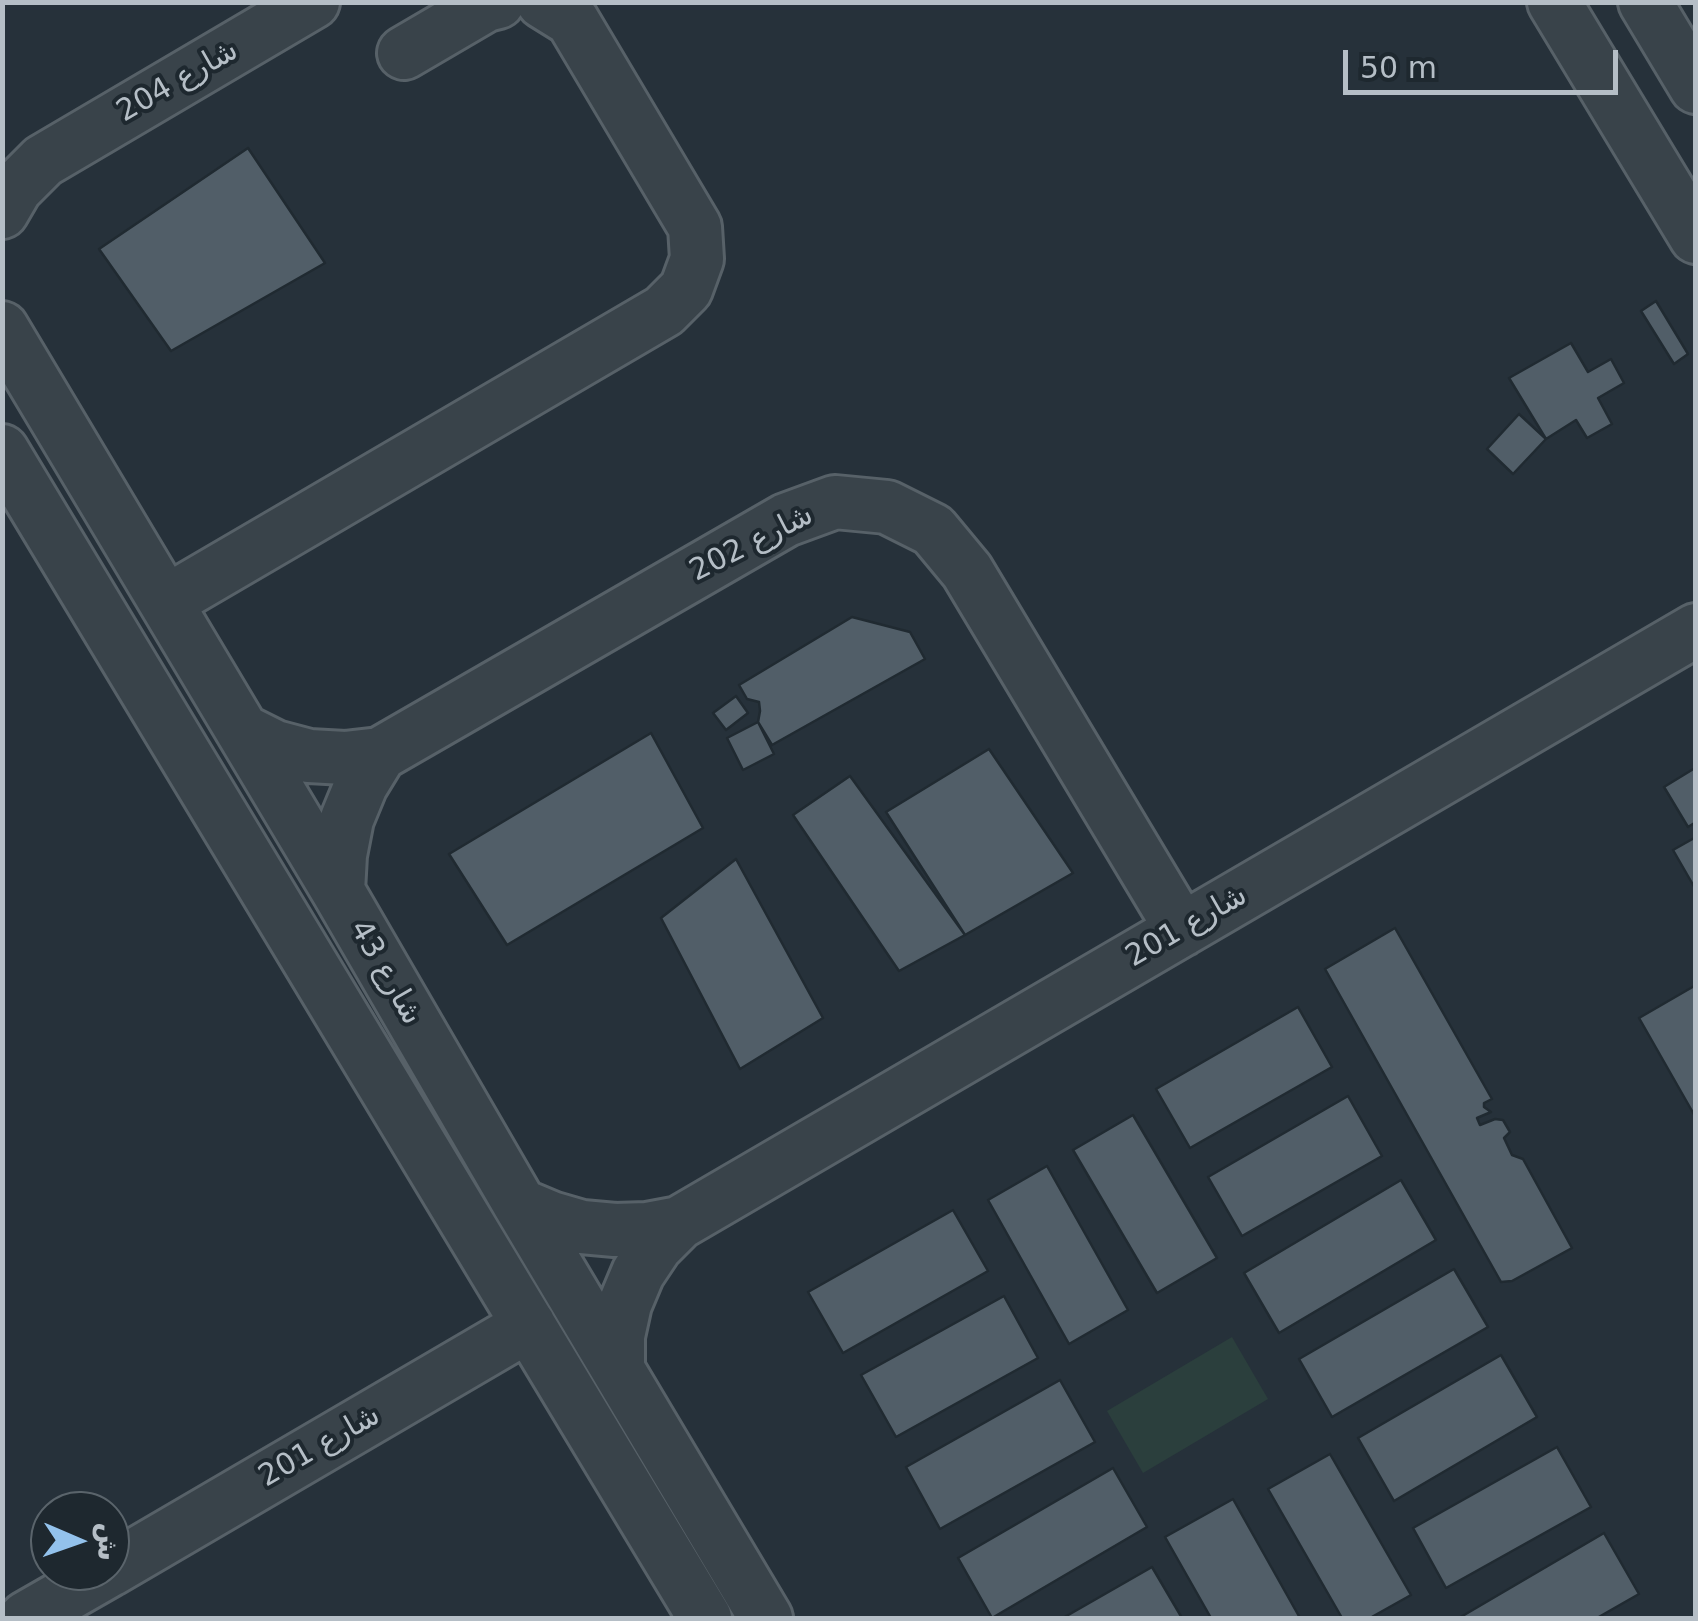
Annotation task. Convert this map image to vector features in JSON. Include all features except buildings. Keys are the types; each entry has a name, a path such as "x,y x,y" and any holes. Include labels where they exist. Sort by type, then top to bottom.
{"street":[{"name":"شارع 204","path":"2,212 16,188 22,163 313,2"},
{"path":"404,53 498,2"},
{"path":"166,602 664,312 686,289 697,259 694,227 572,20 543,2"},
{"path":"1554,2 1696,237"},
{"path":"1645,2 1690,66"},
{"name":"شارع 43","path":"2,328 766,1618"},
{"name":"شارع 43","path":"2,452 704,1618"},
{"name":"شارع 202","path":"243,732 275,747 310,756 380,754 786,520 835,502 887,506 933,530 966,571 1182,930"},
{"name":"شارع 201","path":"618,1369 618,1336 625,1304 638,1273 656,1246 679,1223 1696,630"},
{"path":"338,891 347,819 380,754"},
{"name":"شارع 201","path":"520,1205 582,1226 631,1230 679,1223"},
{"name":"شارع 201","path":"130,1558 529,1325"},
{"name":"شارع 201","path":"26,1618 73,1591"}],"green space":[{"path":"1232,1337 1268,1399 1143,1473 1107,1411"}]}
